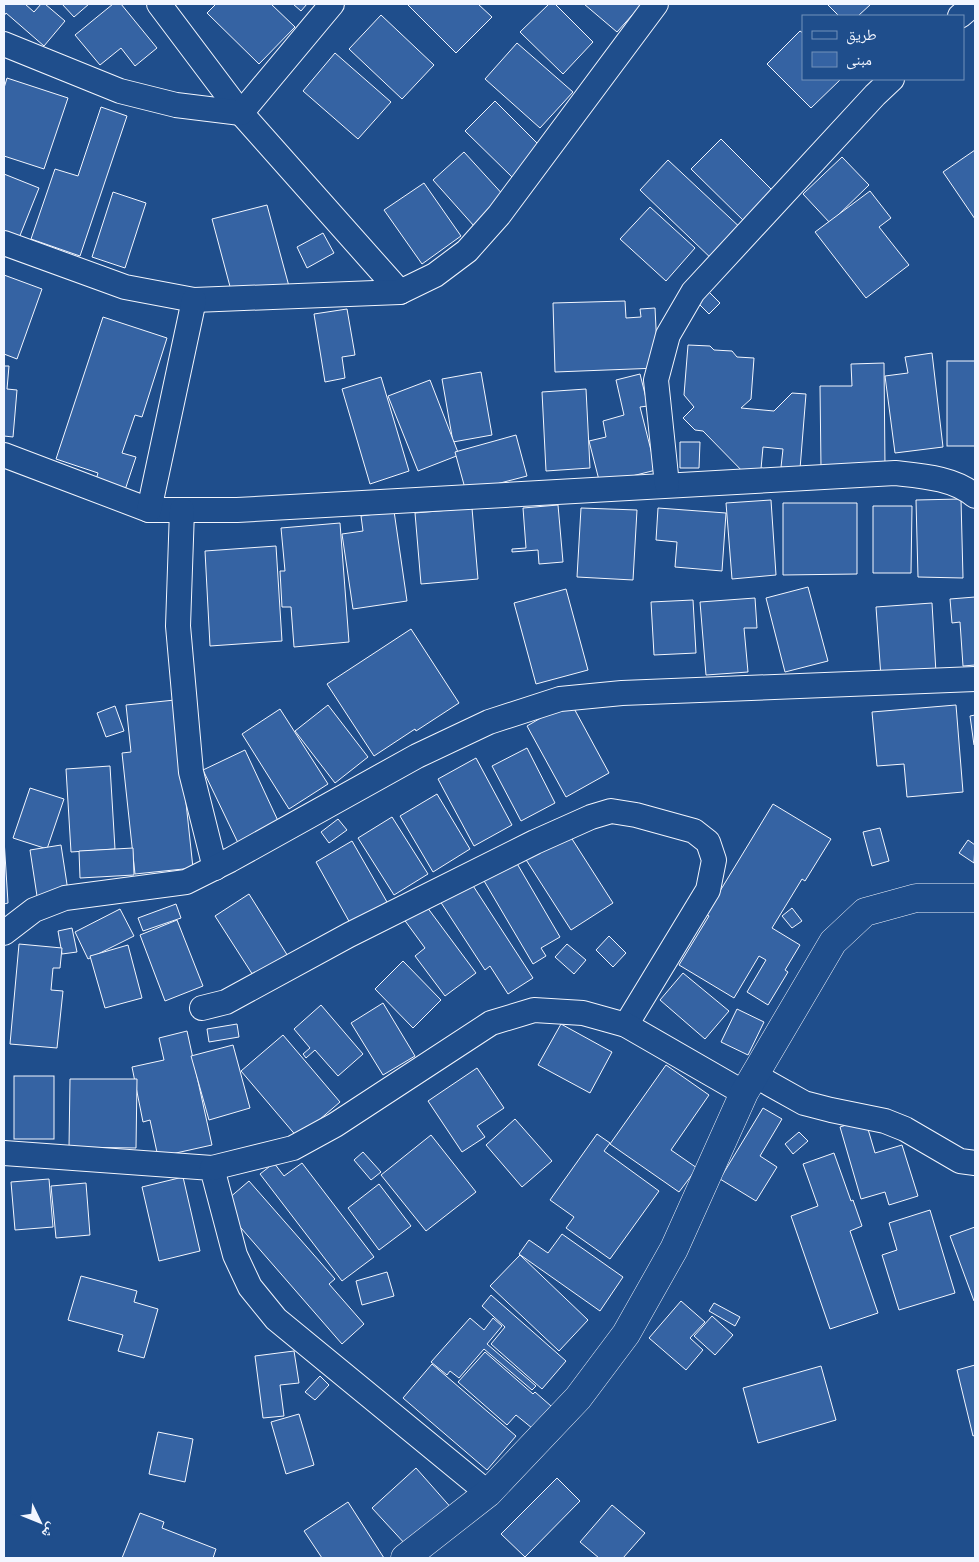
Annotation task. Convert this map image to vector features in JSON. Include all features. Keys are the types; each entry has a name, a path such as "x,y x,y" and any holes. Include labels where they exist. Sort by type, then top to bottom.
{"street":[{"path":"158,4 241,112 400,292"},
{"path":"241,112 332,4"},
{"path":"4,243 125,287 194,300 400,292 435,274 467,251 499,215 656,4"},
{"path":"961,15 974,4"},
{"path":"4,44 120,91 176,105 241,112"},
{"path":"667,485 656,380 668,335 693,292 891,80"},
{"path":"149,510 194,300"},
{"path":"4,456 149,510 237,510 895,473 937,479 969,491 975,496"},
{"path":"182,510 178,626 191,772 215,868"},
{"path":"4,934 34,910 65,898 186,882 215,868 417,756 489,722 560,699 622,693 975,679"},
{"path":"202,1008 226,1002 349,935 508,856 591,817 611,811 636,815 694,831 708,842 714,860 708,890 626,1025"},
{"path":"405,1558 488,1492 578,1398 626,1334 674,1250 749,1084 833,942 866,912 916,898 975,898"},
{"path":"4,1153 212,1168 293,1148 335,1125 491,1023 534,1010 582,1013 626,1025 749,1084 804,1103 885,1121 905,1129 960,1161 975,1164"},
{"path":"212,1168 235,1255 250,1287 276,1319 488,1492"}],"building":[{"path":"4,4 25,4 34,12 41,4 45,4 65,21 44,46 6,13 4,16"},
{"path":"62,4 89,4 74,17"},
{"path":"113,4 121,4 157,48 135,66 121,48 100,65 75,35"},
{"path":"216,4 271,4 295,27 259,64 207,13"},
{"path":"293,4 307,4 301,11"},
{"path":"407,4 478,4 492,17 456,53"},
{"path":"549,4 555,4 593,42 563,74 520,32"},
{"path":"584,4 642,4 617,32"},
{"path":"827,4 871,4 859,15 838,15"},
{"path":"381,15 434,65 402,99 349,49"},
{"path":"800,31 802,32 802,80 840,80 811,108 767,64"},
{"path":"517,43 573,92 540,128 485,79"},
{"path":"335,53 391,102 358,139 303,91"},
{"path":"7,78 68,98 44,169 4,156 4,88"},
{"path":"495,101 541,147 512,177 465,131"},
{"path":"101,107 127,116 80,256 31,239 55,169 78,176"},
{"path":"721,139 777,195 747,224 691,169"},
{"path":"975,150 975,219 943,172"},
{"path":"464,152 506,198 474,226 433,180"},
{"path":"842,157 869,185 830,223 803,194"},
{"path":"668,160 745,232 716,263 640,190"},
{"path":"4,174 39,188 19,238 4,232"},
{"path":"424,183 461,236 422,264 384,210"},
{"path":"870,191 891,218 879,227 909,265 866,298 815,232"},
{"path":"113,192 146,203 125,268 92,257"},
{"path":"267,205 290,290 232,294 212,219"},
{"path":"650,207 695,248 666,281 620,239"},
{"path":"323,233 334,253 307,268 297,247"},
{"path":"4,275 42,289 17,359 4,354"},
{"path":"707,290 720,303 709,314 696,301"},
{"path":"625,301 626,318 641,317 640,309 655,308 658,368 555,372 553,303"},
{"path":"347,309 355,355 342,357 345,378 325,382 314,314"},
{"path":"103,317 167,338 142,417 135,415 122,453 136,457 124,493 95,483 98,473 56,459"},
{"path":"688,345 710,346 714,350 732,351 737,357 754,358 751,399 741,408 774,411 792,393 806,394 800,469 781,467 783,449 763,447 761,469 750,479 703,431 695,430 683,418 694,407 684,395"},
{"path":"932,353 943,447 895,453 885,376 908,373 905,357"},
{"path":"947,361 975,361 975,446 947,446"},
{"path":"884,363 885,467 821,468 820,386 852,386 851,364"},
{"path":"4,366 9,366 7,389 17,390 13,437 4,436"},
{"path":"481,372 492,435 453,442 442,379"},
{"path":"640,374 648,406 640,407 656,470 600,484 589,441 606,437 603,421 624,415 616,380"},
{"path":"381,377 409,471 370,484 342,389"},
{"path":"430,380 459,455 418,471 388,396"},
{"path":"586,389 590,468 546,471 542,392"},
{"path":"516,435 527,476 466,492 455,452"},
{"path":"680,442 700,442 699,468 680,468"},
{"path":"961,499 963,578 918,577 916,500"},
{"path":"771,500 776,575 732,579 726,503"},
{"path":"783,503 857,503 857,574 783,575"},
{"path":"558,505 563,562 539,564 538,550 512,552 512,549 526,548 523,508"},
{"path":"873,506 912,506 911,573 873,573"},
{"path":"472,508 478,579 421,584 415,513"},
{"path":"581,508 637,510 633,580 577,577"},
{"path":"658,508 726,513 722,571 675,567 677,542 656,540"},
{"path":"394,511 407,601 353,609 342,534 363,531 361,516"},
{"path":"340,523 349,642 294,647 291,607 282,607 280,571 285,571 281,528"},
{"path":"276,546 282,641 210,646 205,551"},
{"path":"808,587 828,661 785,672 766,598"},
{"path":"566,589 588,670 536,684 514,603"},
{"path":"975,597 975,665 963,666 960,622 952,623 950,599"},
{"path":"755,598 757,628 744,628 748,672 706,675 700,602"},
{"path":"693,600 696,653 654,655 651,602"},
{"path":"932,603 936,673 881,677 876,607"},
{"path":"411,629 459,703 374,756 327,684"},
{"path":"175,700 193,868 135,874 122,753 131,752 126,705"},
{"path":"570,701 609,773 566,797 527,726"},
{"path":"328,705 368,757 335,783 295,731"},
{"path":"956,705 963,792 907,797 904,764 877,766 872,712"},
{"path":"115,706 124,731 106,737 97,713"},
{"path":"280,709 328,784 289,809 242,734"},
{"path":"975,715 975,745 974,745 970,716"},
{"path":"527,748 555,803 521,821 492,766"},
{"path":"245,750 279,823 238,843 203,770"},
{"path":"476,758 512,825 474,846 438,779"},
{"path":"110,766 115,849 71,852 66,769"},
{"path":"30,788 64,799 47,849 13,838"},
{"path":"437,794 470,849 433,872 400,816"},
{"path":"773,804 831,839 805,881 802,879 772,928 800,945 785,970 788,972 768,1005 747,992 766,960 759,956 734,998 679,965 709,916 706,914"},
{"path":"392,817 428,874 394,895 358,838"},
{"path":"338,819 347,830 329,843 321,832"},
{"path":"565,828 613,903 571,930 523,855"},
{"path":"880,828 889,861 872,866 863,832"},
{"path":"4,839 8,903 4,904"},
{"path":"968,840 975,845 974,863 959,853"},
{"path":"352,841 387,902 350,923 316,862"},
{"path":"61,845 68,891 37,896 30,850"},
{"path":"133,848 134,875 80,878 79,851"},
{"path":"512,855 560,937 541,948 546,956 533,964 480,874"},
{"path":"468,878 533,978 508,994 490,966 485,970 438,898"},
{"path":"249,894 291,961 258,983 215,916"},
{"path":"424,903 476,973 445,996 415,956 425,948 403,918"},
{"path":"176,904 181,918 143,931 138,918"},
{"path":"792,908 802,921 792,928 782,916"},
{"path":"120,909 134,936 88,959 75,932"},
{"path":"177,920 203,986 165,1001 140,935"},
{"path":"72,928 77,952 62,954 58,931"},
{"path":"609,936 626,953 613,967 596,950"},
{"path":"19,944 62,948 60,968 53,968 51,990 63,991 57,1048 10,1044"},
{"path":"567,944 586,960 574,974 555,957"},
{"path":"128,945 142,998 105,1008 90,956"},
{"path":"403,961 441,1000 413,1028 375,989"},
{"path":"683,973 729,1011 705,1039 660,1000"},
{"path":"383,1003 415,1056 383,1075 351,1023"},
{"path":"321,1005 363,1054 338,1076 315,1050 306,1058 303,1054 310,1048 294,1029"},
{"path":"737,1009 764,1022 748,1055 721,1042"},
{"path":"237,1024 239,1037 209,1042 207,1029"},
{"path":"561,1024 612,1052 590,1093 538,1065"},
{"path":"187,1031 212,1145 158,1157 150,1120 143,1122 132,1067 164,1060 159,1038"},
{"path":"283,1035 340,1102 298,1138 241,1071"},
{"path":"233,1045 250,1108 209,1120 191,1056"},
{"path":"666,1065 709,1095 671,1150 697,1168 679,1192 610,1144"},
{"path":"477,1068 504,1108 477,1126 485,1137 462,1152 428,1101"},
{"path":"14,1076 54,1076 54,1139 14,1139"},
{"path":"70,1079 137,1079 136,1148 69,1147"},
{"path":"763,1108 782,1119 760,1156 777,1167 756,1201 720,1179"},
{"path":"515,1119 552,1161 522,1187 486,1145"},
{"path":"865,1119 875,1153 902,1145 918,1196 889,1205 885,1192 861,1199 840,1127"},
{"path":"799,1132 808,1141 793,1154 785,1144"},
{"path":"597,1134 610,1143 604,1151 659,1191 610,1259 566,1228 574,1217 550,1200"},
{"path":"431,1135 476,1192 426,1231 381,1175"},
{"path":"363,1152 381,1172 371,1180 354,1160"},
{"path":"834,1153 862,1226 850,1231 878,1313 830,1329 791,1216 818,1206 803,1164"},
{"path":"274,1163 284,1176 302,1163 374,1257 342,1281 260,1174"},
{"path":"183,1177 200,1251 159,1261 142,1187"},
{"path":"49,1179 53,1227 15,1230 11,1182"},
{"path":"249,1181 335,1279 329,1284 364,1324 342,1344 221,1205"},
{"path":"86,1183 90,1235 56,1238 51,1186"},
{"path":"379,1184 411,1226 379,1250 348,1208"},
{"path":"930,1210 955,1293 899,1310 882,1255 897,1250 889,1223"},
{"path":"975,1227 975,1300 974,1301 950,1236"},
{"path":"562,1234 623,1277 600,1311 519,1254 529,1240 548,1253"},
{"path":"520,1255 588,1320 559,1351 490,1286"},
{"path":"387,1272 394,1296 362,1305 356,1281"},
{"path":"81,1276 137,1291 134,1302 158,1309 144,1358 118,1351 123,1335 68,1320"},
{"path":"491,1295 566,1361 542,1389 491,1344 505,1327 482,1306"},
{"path":"681,1301 705,1322 690,1338 703,1350 686,1370 649,1338"},
{"path":"714,1303 740,1317 735,1326 709,1311"},
{"path":"712,1316 733,1335 715,1355 694,1336"},
{"path":"470,1318 484,1330 493,1318 502,1326 487,1344 536,1386 532,1390 484,1349 459,1378 450,1371 447,1375 431,1362"},
{"path":"294,1351 299,1383 280,1385 284,1416 263,1418 255,1356"},
{"path":"485,1352 533,1394 535,1392 551,1406 532,1428 516,1415 507,1425 458,1382"},
{"path":"432,1364 516,1436 487,1470 403,1398"},
{"path":"975,1365 975,1435 973,1436 957,1370"},
{"path":"821,1366 836,1420 758,1443 743,1388"},
{"path":"320,1376 329,1385 315,1400 305,1392"},
{"path":"299,1414 314,1465 286,1474 271,1422"},
{"path":"158,1432 193,1439 185,1482 149,1474"},
{"path":"416,1468 461,1519 418,1558 372,1508"},
{"path":"557,1478 580,1501 525,1557 501,1534"},
{"path":"348,1502 384,1558 322,1558 304,1531"},
{"path":"612,1505 645,1533 623,1558 599,1558 580,1542"},
{"path":"140,1513 164,1522 162,1528 216,1549 213,1558 122,1558"}]}
